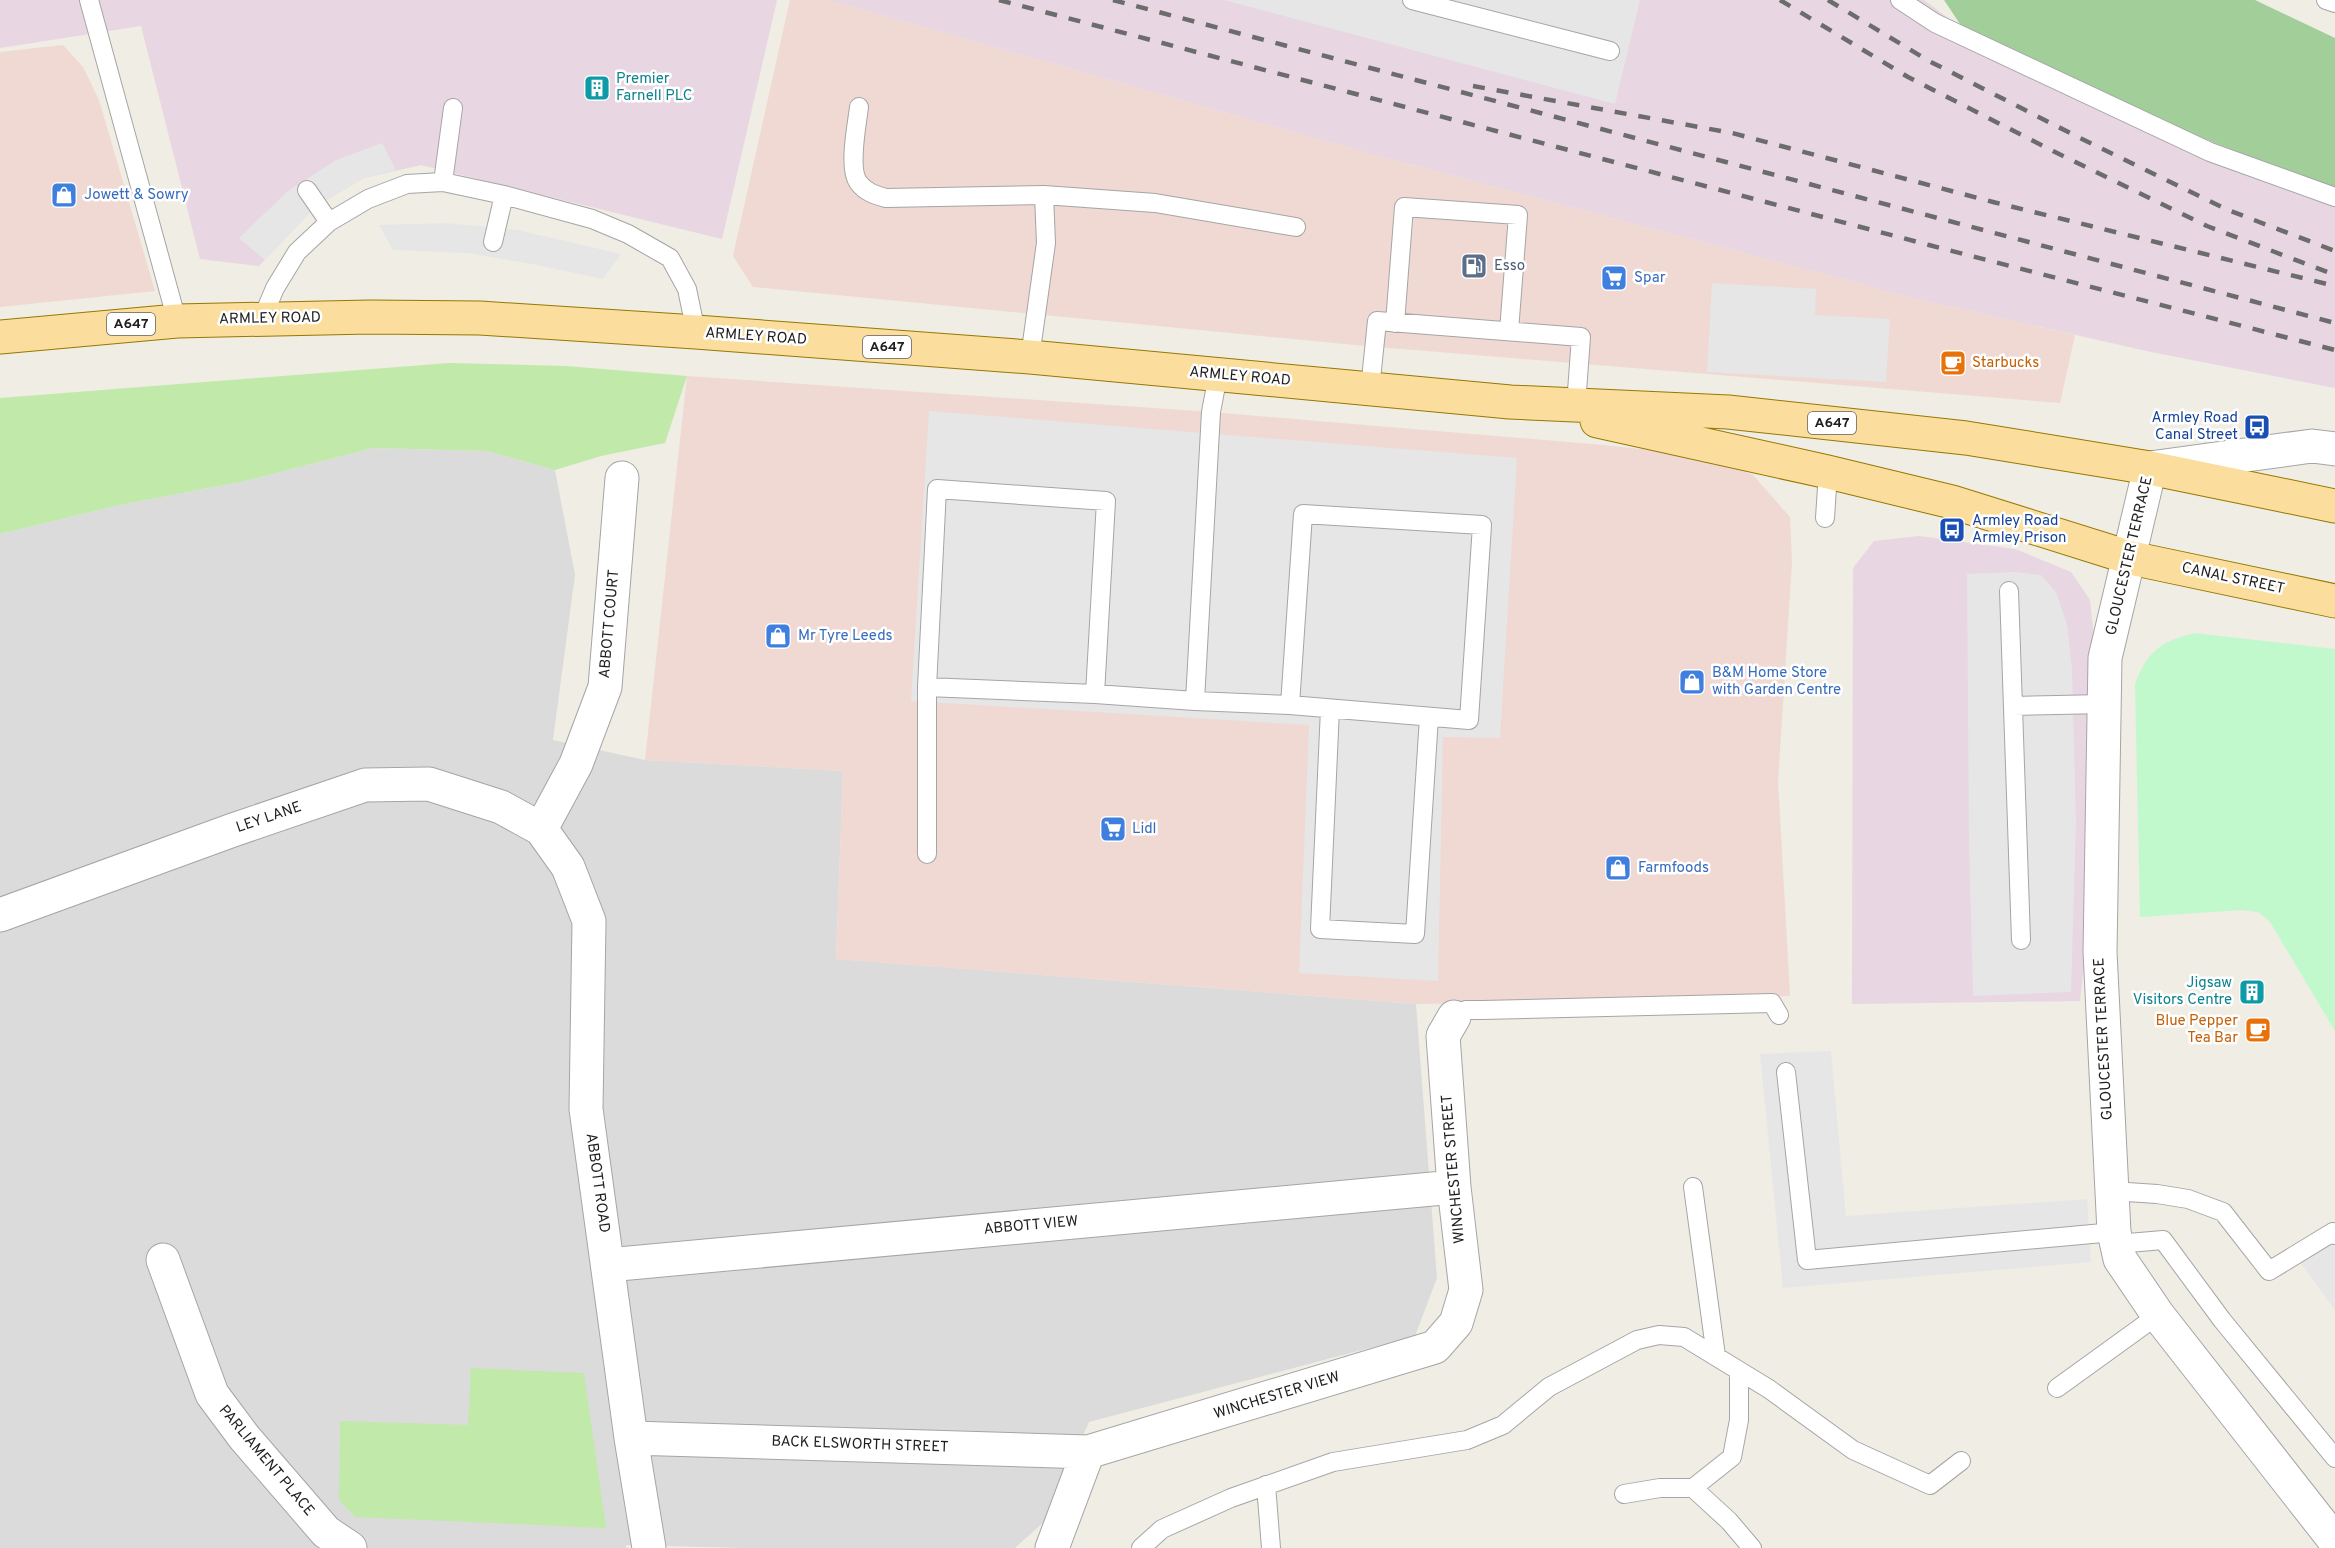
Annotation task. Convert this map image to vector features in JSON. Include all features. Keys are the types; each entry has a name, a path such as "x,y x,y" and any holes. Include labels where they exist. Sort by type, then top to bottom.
{"main road":[{"name":"ARMLEY ROAD","path":"0,336 177,321 480,318 1030,357 1510,402"},
{"name":"A647","path":"1510,402 1752,414 1966,438 2150,468 2335,506"},
{"name":"A647","path":"1510,402 1828,472 1952,502 2131,558"},
{"name":"CANAL STREET","path":"2131,558 2335,601"}],"street":[{"path":"2150,468 2312,446 2335,448"},
{"name":"GLOUCESTER TERRACE","path":"2150,468 2131,558 2105,658 2100,963 2115,1238 2120,1258 2158,1315 2335,1541"},
{"name":"ABBOTT COURT","path":"541,829 576,764 605,687 622,478"},
{"name":"LEY LANE","path":"0,915 233,830 365,785 429,784 501,807 541,829"},
{"name":"ABBOTT ROAD","path":"541,829 568,867 589,921 586,1109 631,1438 649,1548"},
{"name":"WINCHESTER STREET","path":"1454,1017 1443,1036 1466,1290 1456,1323"},
{"name":"ABBOTT VIEW","path":"608,1265 1455,1187"},
{"name":"PARLIAMENT PLACE","path":"163,1260 212,1394 244,1437 326,1532 350,1548"},
{"name":"WINCHESTER VIEW","path":"1088,1452 1435,1347 1456,1323"},
{"name":"BACK ELSWORTH STREET","path":"631,1438 1088,1452"},
{"path":"1052,1548 1088,1452"}],"lane":[{"path":"89,0 177,321"},
{"path":"1412,0 1610,51"},
{"path":"1900,0 1935,23 2210,152 2335,197"},
{"path":"2326,0 2335,3"},
{"path":"859,107 853,160 857,181 870,193 886,198 1044,195 1155,203 1296,227"},
{"path":"443,182 453,108"},
{"path":"262,319 275,288 297,252 329,222 368,199 407,184 443,182 504,195 592,219 628,234 670,258 687,289 696,332"},
{"path":"307,190 329,222"},
{"path":"493,242 504,195"},
{"path":"1030,357 1046,243 1044,195"},
{"path":"1395,323 1404,207 1466,211 1518,215 1509,331"},
{"path":"1370,389 1377,321 1509,331 1581,337 1576,405"},
{"path":"1195,701 1211,412 1218,375"},
{"path":"1825,519 1828,472"},
{"path":"927,854 927,687 937,489 1106,501 1095,694"},
{"path":"927,687 1290,705 1469,720 1482,525 1303,514 1290,705"},
{"path":"2009,591 2021,940"},
{"path":"2013,706 2105,704"},
{"path":"1330,709 1320,929 1415,934 1429,717"},
{"path":"1454,1017 1474,1010 1772,1003 1779,1015"},
{"path":"1786,1072 1807,1260 2115,1238 2163,1240 2222,1320 2335,1458"},
{"path":"1693,1187 1716,1356"},
{"path":"2112,1191 2188,1199 2223,1212 2269,1271 2333,1232 2335,1235"},
{"path":"2057,1388 2158,1315"},
{"path":"1141,1548 1162,1529 1231,1498 1333,1462 1467,1440 1503,1425 1549,1388 1637,1340 1659,1335 1684,1337 1769,1389 1853,1450 1930,1485 1961,1461"},
{"path":"1624,1494 1660,1488 1693,1488 1732,1456 1740,1420 1739,1371"},
{"path":"1266,1485 1271,1548"},
{"path":"1693,1488 1729,1521 1752,1548"}],"shaded area":[{"path":"0,0 777,0 722,239 421,165 364,178 316,206 259,266 200,259 141,26 0,48"},
{"path":"790,0 829,0 1368,153 1918,299 2075,335 2060,403 1366,346 753,287 733,256"},
{"path":"829,0 1924,0 1964,30 2195,135 2335,190 2335,388 2151,352 1918,299 1368,153"},
{"path":"1224,0 1640,0 1615,104"},
{"name":"Jowett & Sowry","path":"63,45 83,67 99,100 155,291 0,307 0,52"},
{"path":"382,143 396,170 364,178 316,206 265,260 239,238 288,191 336,160"},
{"path":"446,223 518,230 621,254 603,279 468,253 393,250 379,225"},
{"path":"1712,283 1816,289 1815,315 1890,319 1886,382 1707,372"},
{"path":"687,376 1211,412 1603,445 1706,456 1753,475 1790,517 1792,562 1778,781 1790,996 1416,1004 836,959 843,771 645,760"},
{"path":"929,411 1517,458 1500,738 1443,737 1438,981 1299,973 1309,725 911,701"},
{"path":"373,448 487,451 555,470 575,575 553,740 645,760 843,771 836,959 1416,1004 1437,1278 1415,1336 1089,1422 1046,1520 1015,1548 744,1548 626,1545 626,1548 0,1548 0,534 115,506 245,481"},
{"path":"1919,536 2015,549 2071,572 2090,600 2094,639 2086,768 2088,928 2080,1001 1852,1004 1853,568 1874,541"},
{"path":"2015,572 2041,575 2056,592 2067,624 2072,669 2076,822 2071,992 1973,996 1969,842 1967,574"},
{"path":"1831,1051 1846,1216 2087,1199 2091,1262 1783,1288 1760,1054"},
{"path":"2335,1225 2335,1310 2295,1255"}],"green space":[{"path":"1944,0 2255,0 2335,38 2335,190 2195,135 1964,30"},
{"path":"449,363 566,366 687,376 665,443 601,456 555,470 487,451 373,448 245,481 115,506 0,534 0,398"},
{"path":"2195,633 2335,649 2335,1031 2270,922 2258,912 2241,910 2140,917 2135,685 2144,664 2156,650 2173,640"},
{"path":"471,1368 584,1373 606,1528 355,1517 339,1500 340,1421 468,1425"}],"railway":[{"path":"999,0 2335,350"},
{"path":"1113,0 2335,323"},
{"path":"1780,0 1908,77 2053,151 2207,226 2335,275"},
{"path":"1828,0 1929,61 2074,135 2228,210 2335,251"},
{"path":"1473,86 1732,133 1993,202 2335,286"}],"place":[{"name":"Premier Farnell PLC","path":"597,88"},
{"name":"Jowett & Sowry","path":"64,195"},
{"name":"Esso","path":"1474,266"},
{"name":"Spar","path":"1614,278"},
{"name":"Starbucks","path":"1953,363"},
{"name":"Armley Road Canal Street","path":"2257,427"},
{"name":"Armley Road Armley Prison","path":"1952,530"},
{"name":"Mr Tyre Leeds","path":"778,636"},
{"name":"B&M Home Store with Garden Centre","path":"1692,682"},
{"name":"Lidl","path":"1113,829"},
{"name":"Farmfoods","path":"1618,868"},
{"name":"Jigsaw Visitors Centre","path":"2252,992"},
{"name":"Blue Pepper Tea Bar","path":"2258,1030"}]}
